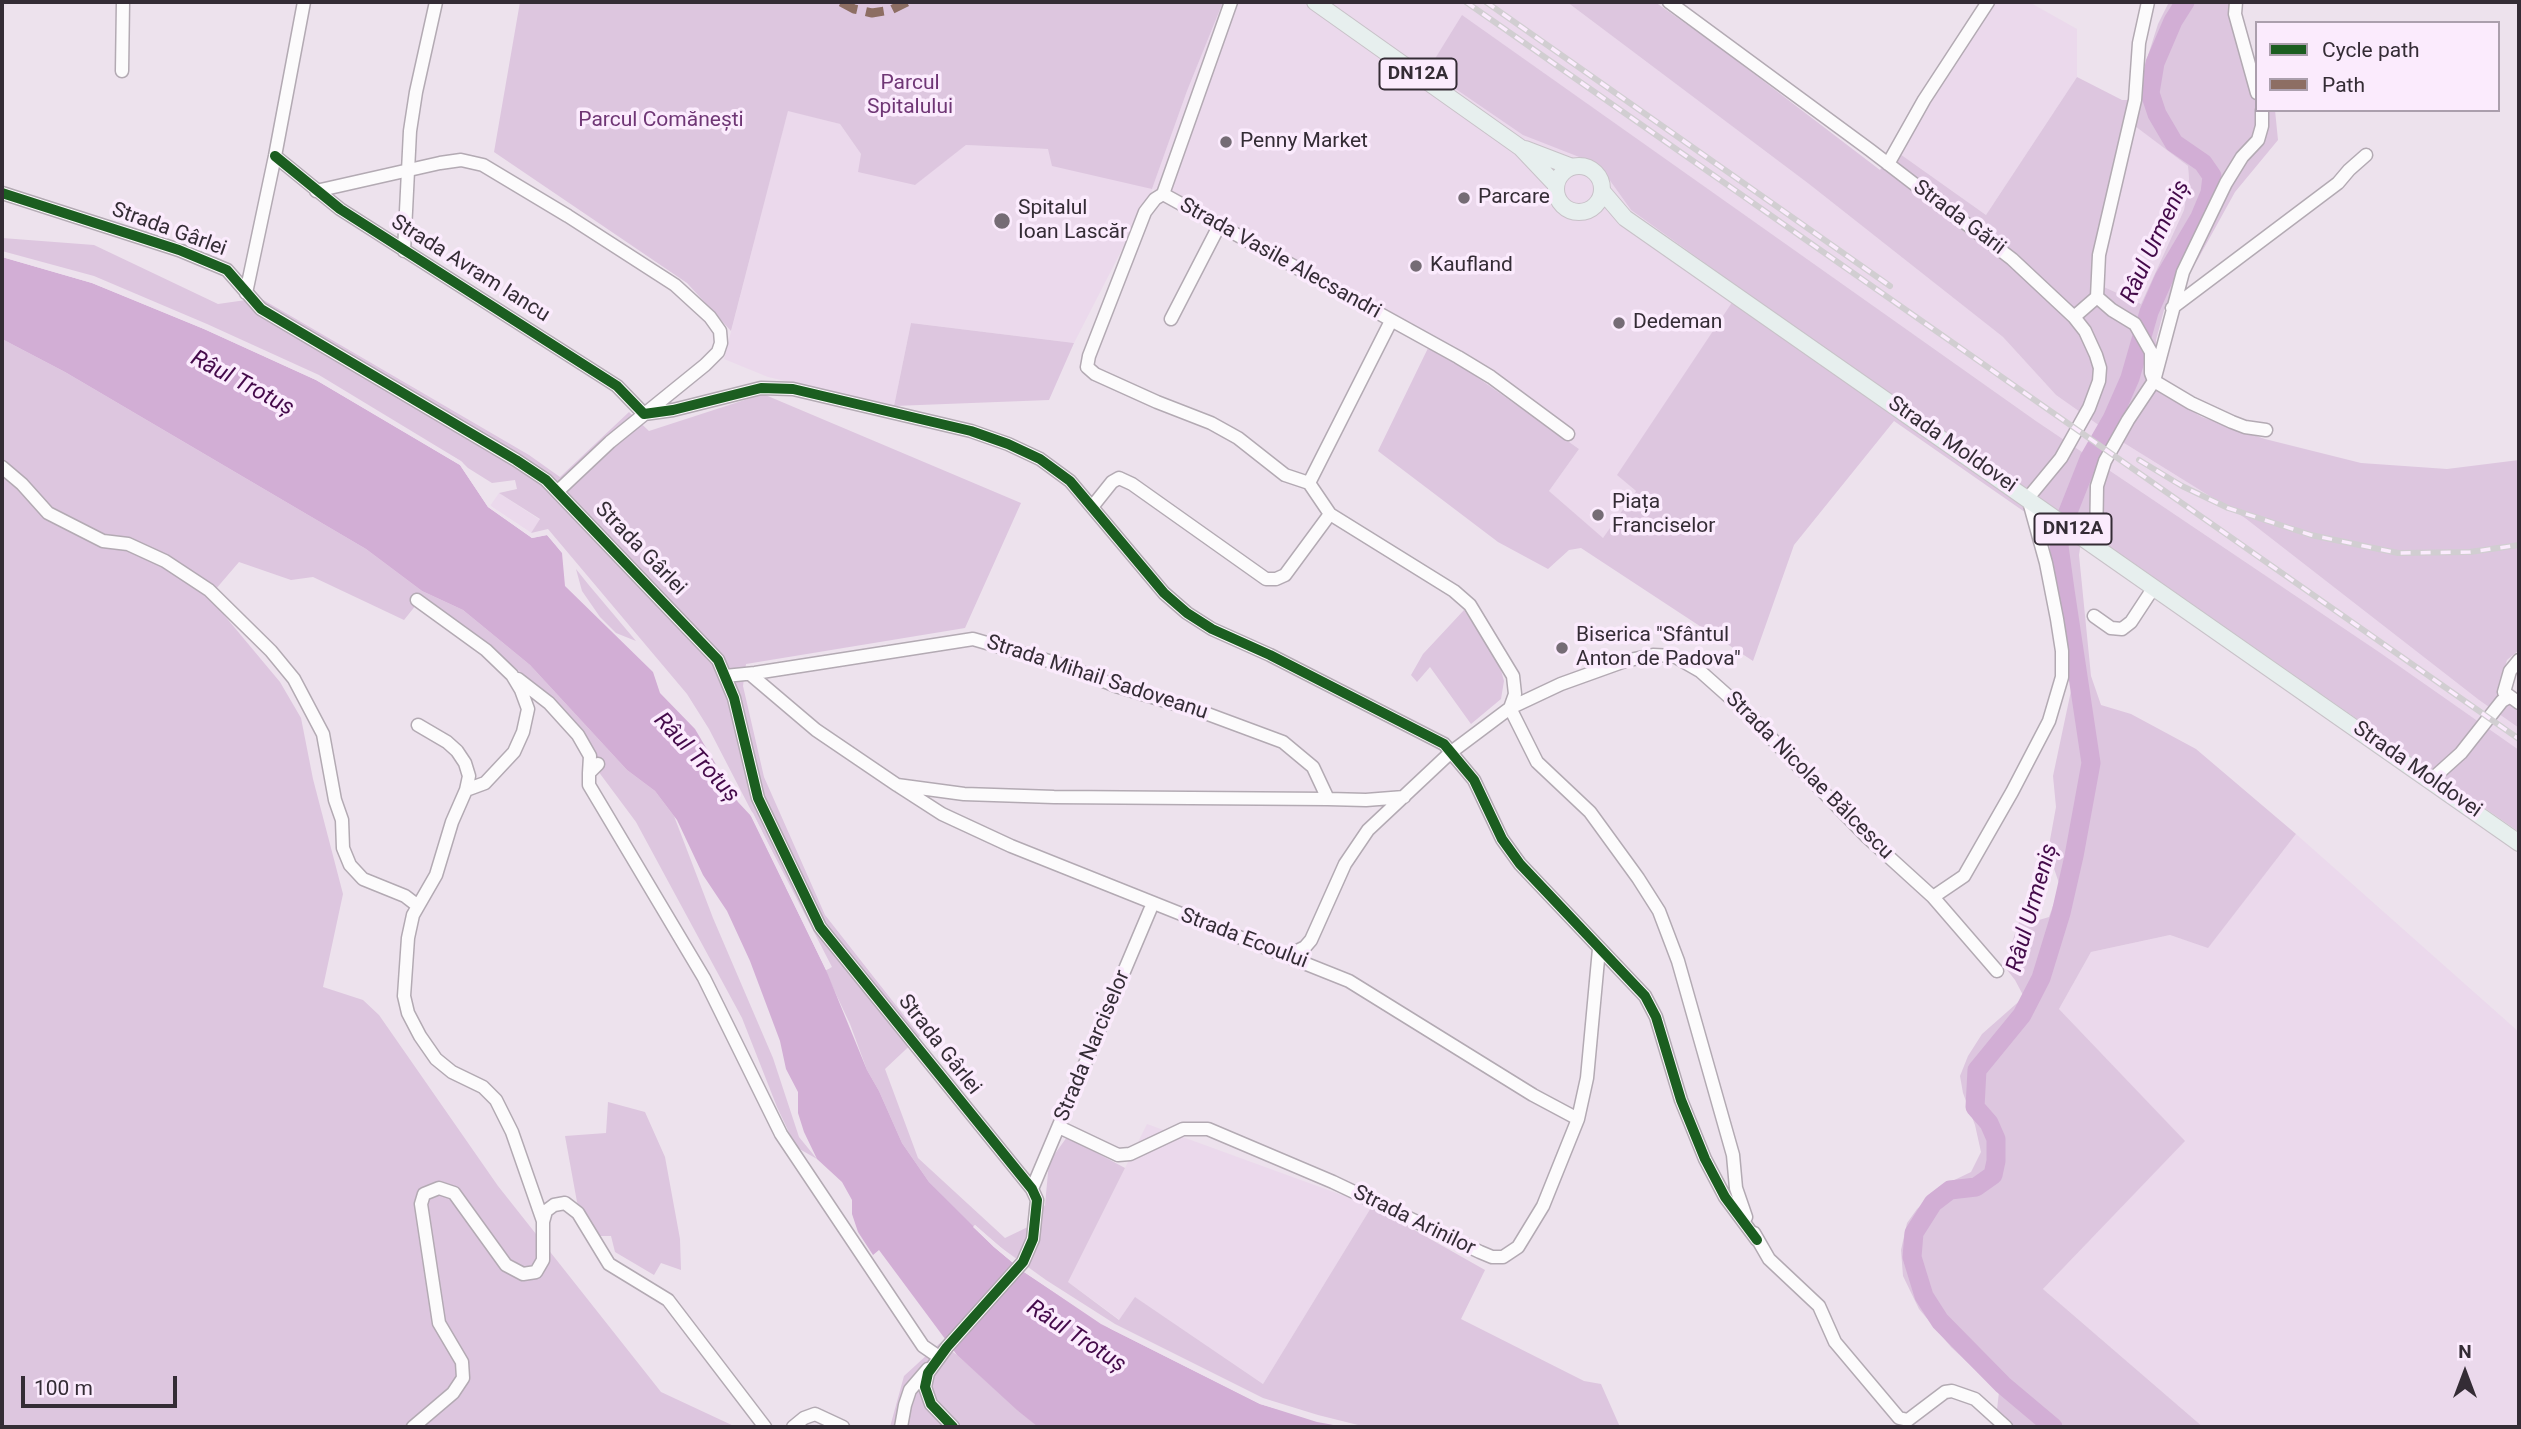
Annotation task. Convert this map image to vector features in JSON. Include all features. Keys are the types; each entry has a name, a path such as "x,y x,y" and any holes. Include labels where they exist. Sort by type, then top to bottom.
{"main road":[{"name":"DN12A","path":"1315,2 1521,148"},
{"path":"1521,148 1595,173 1602,191 1598,201 1590,209 1577,212 1566,208 1559,200 1556,185 1521,148"},
{"path":"1556,185 1560,176 1572,167"},
{"name":"Strada Moldovei","path":"1602,191 1625,218 2519,842"},
{"name":"Strada Moldovei","path":"1590,209 1625,218"}],"street":[{"path":"122,71 123,2"},
{"path":"246,293 304,2"},
{"path":"404,251 410,131 436,2"},
{"name":"Strada Vasile Alecsandri","path":"1231,2 1163,194 1491,377 1568,434"},
{"name":"Strada Gării","path":"1669,2 2012,259 2074,317 2085,331 2100,368 2099,381 2071,443 2028,498"},
{"path":"1888,164 1924,100 1988,2"},
{"path":"2074,317 2096,297 2099,255 2135,100 2138,43 2148,2"},
{"path":"2236,2 2235,14 2255,86"},
{"path":"2096,546 2096,486 2105,461 2154,380 2183,272 2226,183 2242,157 2258,141 2262,112"},
{"path":"2172,308 2338,183 2348,170 2366,155"},
{"name":"Strada Avram Iancu","path":"275,156 316,191 404,251 617,386 644,414"},
{"path":"316,191 461,160 483,165 675,285 695,302 720,331 721,343 718,352 705,365 610,442 558,491"},
{"name":"Strada Gârlei","path":"2,193 211,262 227,270 261,309 516,460 558,491 718,660 734,698 758,798 820,927 1017,1174 1032,1189"},
{"path":"1163,194 1155,199 1145,212 1087,367 1095,374 1211,423 1238,438 1285,475 1309,483 1331,514 1454,592 1477,613 1513,676 1515,694 1510,708 1537,762 1590,812 1659,911 1678,961 1733,1155 1740,1202 1757,1240"},
{"path":"1171,319 1219,226"},
{"path":"2096,297 2135,324 2151,352 2151,373 2154,380 2191,403 2232,422 2266,430"},
{"name":"Strada Vasile Alecsandri","path":"1309,483 1391,321"},
{"path":"644,414 775,387 808,391 971,431 1009,444 1040,459 1070,481 1164,593 1186,613 1212,629 1270,655 1444,744 1474,780 1511,853 1645,996 1656,1017 1681,1100 1705,1159 1726,1197 1779,1269 1802,1287 1819,1306 1835,1342 1899,1418 1908,1420 1945,1392 1952,1391 1975,1399 2006,1427"},
{"path":"2,467 22,484 48,513 103,541 128,544 165,561 189,576 230,608 263,642 294,679 323,734 335,800 342,820 343,848 350,865 363,879 405,896 418,906"},
{"path":"1092,507 1112,482 1119,478 1132,484 1266,579 1285,575 1331,514"},
{"path":"1933,897 1964,876 2049,721 2062,677 2062,651 2057,619 2046,563 2028,498"},
{"path":"2094,616 2111,628 2122,629 2131,622 2154,587"},
{"path":"418,600 486,650 512,675 549,703 578,735 590,756 593,768 589,785 596,799 704,978 781,1134 923,1346 939,1356"},
{"name":"Strada Mihail Sadoveanu","path":"725,676 973,639 1066,666 1283,742 1312,766 1328,799"},
{"name":"Strada Nicolae Bălcescu","path":"1287,956 1306,947 1345,864 1368,831 1450,753 1510,708 1561,684 1625,661 1653,655 1674,656 1700,671 1746,712 1867,837 1933,897 1997,971"},
{"path":"2514,700 2504,692 2505,683 2519,660"},
{"path":"750,674 816,730 897,785 964,793 1054,797 1366,800 1404,797"},
{"path":"466,790 485,783 497,772 514,751 523,732 528,709 522,690 512,675"},
{"path":"2431,780 2466,747 2502,701 2514,700"},
{"path":"418,725 457,751 469,776 436,874 413,915 407,949 404,996 408,1013 436,1059 452,1072 483,1087 496,1100 508,1123 543,1222"},
{"name":"Strada Ecoului","path":"897,785 942,814 1010,846 1349,981 1532,1095 1578,1119"},
{"name":"Strada Narciselor","path":"1032,1189 1153,903"},
{"name":"Strada Arinilor","path":"1059,1127 1118,1155 1130,1154 1183,1129 1208,1129 1334,1182 1480,1252 1503,1258 1518,1247 1544,1206 1578,1119 1587,1078 1600,949"},
{"path":"413,1427 453,1394 463,1378 462,1362 439,1323 421,1204 424,1194 439,1188 454,1193 506,1265 523,1274 536,1272 543,1260 543,1222 546,1211 554,1205 565,1203 578,1213 609,1264 668,1300 765,1427"},
{"path":"901,1427 910,1390 1023,1262 1033,1239 1036,1220 1037,1200 1032,1189"},
{"path":"939,1356 926,1381 926,1394 937,1413 953,1427"},
{"path":"793,1427 804,1418 816,1414 843,1427"}],"shaded area":[{"path":"1223,2 1567,2 1809,184 2003,337 2056,395 2124,443 2245,518 2479,700 2519,728 2519,750 2382,654 2036,421 1463,16 1428,70 1592,162 1606,175 1631,210 1742,289 1618,475 1636,491 1603,539 1549,491 1579,449 1430,344 1153,189 1074,343 911,323 894,406 768,377 724,359 788,110 840,124 861,154 914,185 966,145 1049,149 1152,189"},
{"path":"1991,2 2029,2 2077,29 2077,77 1986,215 1893,149"},
{"path":"2131,122 2188,166 2189,179 2184,210 2141,304 2091,281"},
{"path":"499,493 540,520 531,533 490,506"},
{"path":"2296,834 2519,1032 2519,1427 2203,1427 2043,1289 2184,1141 2059,1009 2091,952 2170,935 2208,947"},
{"path":"1147,1124 1372,1206 1263,1384 1136,1298 1120,1320 1068,1282"}],"green space":[{"name":"Parcul Comănești","path":"520,2 1223,2 1152,189 1052,166 1048,149 966,145 915,185 858,172 861,154 840,124 788,111 731,331 687,283 494,152"},
{"path":"1567,2 1655,2 1715,44 1880,170 1893,149 1986,215 2077,77 2122,100 2134,100 2158,24 2169,2 2241,2 2236,43 2255,71 2255,112 2275,112 2278,140 2235,192 2198,259 2164,310 2156,340 2162,394 2202,417 2265,439 2361,463 2447,469 2519,460 2519,650 2507,660 2498,692 2519,707 2519,728 2479,700 2245,518 2124,443 2056,395 2003,337 1809,184","holes":["2131,123 2188,166 2189,179 2184,210 2141,304 2091,281"]},
{"path":"1462,15 2036,421 2382,654 2519,750 2519,832 2083,528 2079,555 2091,676 2101,705 2131,714 2196,749 2296,834 2208,948 2170,935 2091,952 2059,1009 2185,1141 2043,1289 2203,1427 1995,1427 1999,1392 1951,1347 1919,1309 1903,1276 1901,1250 1907,1223 1917,1209 1944,1185 1971,1172 1981,1152 1960,1076 1968,1056 1982,1034 2024,997 2004,966 2022,913 2039,920 2049,917 2060,886 2048,851 2056,807 2053,776 2072,686 2052,531 1894,421 1794,545 1753,661 1581,548 1569,550 1548,569 1498,542 1378,451 1430,344 1579,449 1549,491 1603,538 1636,491 1617,475 1741,289 1631,210 1606,175 1592,162 1523,135 1428,70"},
{"path":"2,238 94,245 218,304 260,298 529,455 560,477 629,412 649,431 763,394 1021,503 965,628 746,664 743,686 764,777 825,915 920,1036 885,1069 918,1158 1005,1238 1030,1226 1045,1205 1049,1162 1067,1137 1125,1168 1068,1282 1119,1320 1135,1297 1263,1384 1372,1206 1485,1270 1461,1319 1584,1381 1601,1384 1620,1427 1366,1427 1318,1415 1263,1398 1115,1324 996,1244 975,1225 973,1227 929,1182 902,1143 867,1070 850,1024 827,975 826,970 832,967 709,729 687,694 548,529 531,533 540,519 499,493 517,489 515,480 492,483 461,461 319,375 94,276 2,251"},
{"path":"911,323 1074,343 1049,400 894,406"},
{"path":"2,339 65,372 366,549 422,591 463,610 530,665 627,770 655,791 674,816 713,918 773,1058 799,1137 817,1159 796,1147 742,1018 636,822 566,728 519,671 465,626 416,605 404,620 313,577 291,580 239,562 209,597 280,682 301,718 313,779 343,894 323,987 363,1000 379,1015 498,1186 661,1392 736,1427 2,1427"},
{"path":"576,569 636,641 616,633 600,617 582,591"},
{"path":"1464,610 1488,646 1504,681 1501,699 1471,724 1430,667 1417,682 1411,675 1423,654"},
{"path":"608,1102 645,1112 665,1157 680,1239 681,1270 661,1263 654,1275 615,1252 611,1236 596,1236 577,1202 565,1136 606,1133"},
{"path":"940,1343 1038,1427 890,1427 904,1376"}],"water":[{"name":"Râul Trotuș","path":"2,257 92,283 204,329 316,380 460,465 488,507 532,538 547,535 562,553 565,586 653,672 660,693 695,729 738,802 752,817 826,970 867,1070 902,1143 929,1182 994,1247 1024,1272 1101,1324 1260,1404 1342,1427 1038,1427 1017,1410 957,1355 879,1250 873,1255 858,1232 852,1214 852,1200 842,1182 817,1159 804,1132 798,1113 798,1092 786,1069 780,1041 750,961 727,911 703,875 677,820 655,791 627,770 530,665 463,610 422,591 366,549 65,372 2,339"}],"pier":[{"path":"2,253 94,279 317,377 462,462 491,506 533,534 549,532 565,551 566,557 547,535 532,538 488,507 460,465 316,380 204,329 92,283 2,257"},
{"path":"746,806 753,813 830,968 826,970"},
{"path":"975,1225 1026,1269 1113,1326 1261,1400 1343,1424 1345,1427 1317,1422 1260,1404 1111,1329 1024,1272 973,1227"}],"waterway":[{"name":"Râul Urmeniș","path":"2066,517 2089,459 2112,419 2130,378 2149,312 2164,278 2200,217 2210,193 2212,176 2203,163 2174,143 2157,114 2150,93 2155,63 2173,21 2185,2"},
{"name":"Râul Urmeniș","path":"2053,1427 2003,1385 1940,1321 1924,1296 1912,1257 1914,1233 1933,1203 1950,1190 1976,1187 1993,1175 1996,1139 1989,1123 1975,1107 1977,1070 2022,1015 2041,978 2061,913 2074,856 2091,763 2059,546 2063,530"}],"railway":[{"path":"1466,2 2519,739"},
{"path":"1486,2 1890,286"},
{"path":"2139,460 2182,486 2228,508 2311,535 2398,553 2470,552 2519,545"}],"marked path":[{"path":"841,2 854,9 872,13 891,10 907,2"}],"cycle path":[{"path":"275,156 340,209 617,386 644,414 673,410 761,388 793,389 971,431 1040,459 1070,481 1164,593 1187,613 1212,629 1270,655 1444,744 1474,780 1502,839 1520,864 1645,996 1656,1017 1681,1100 1705,1159 1725,1197 1757,1240"},
{"path":"2,193 179,250 227,270 261,309 546,480 718,660 734,698 758,798 820,927 1032,1189 1037,1200 1033,1239 1023,1262 947,1347 928,1373 925,1387 931,1404 953,1427"}],"place":[{"name":"Penny Market","path":"1226,142"},
{"name":"Parcare","path":"1464,198"},
{"name":"Spitalul Ioan Lascăr","path":"1002,221"},
{"name":"Kaufland","path":"1416,266"},
{"name":"Dedeman","path":"1619,323"},
{"name":"Piața Franciselor","path":"1598,515"},
{"name":"Biserica \"Sfântul Anton de Padova\"","path":"1562,648"}],"park label":[{"name":"Parcul Spitalului","path":"910,96"}]}
